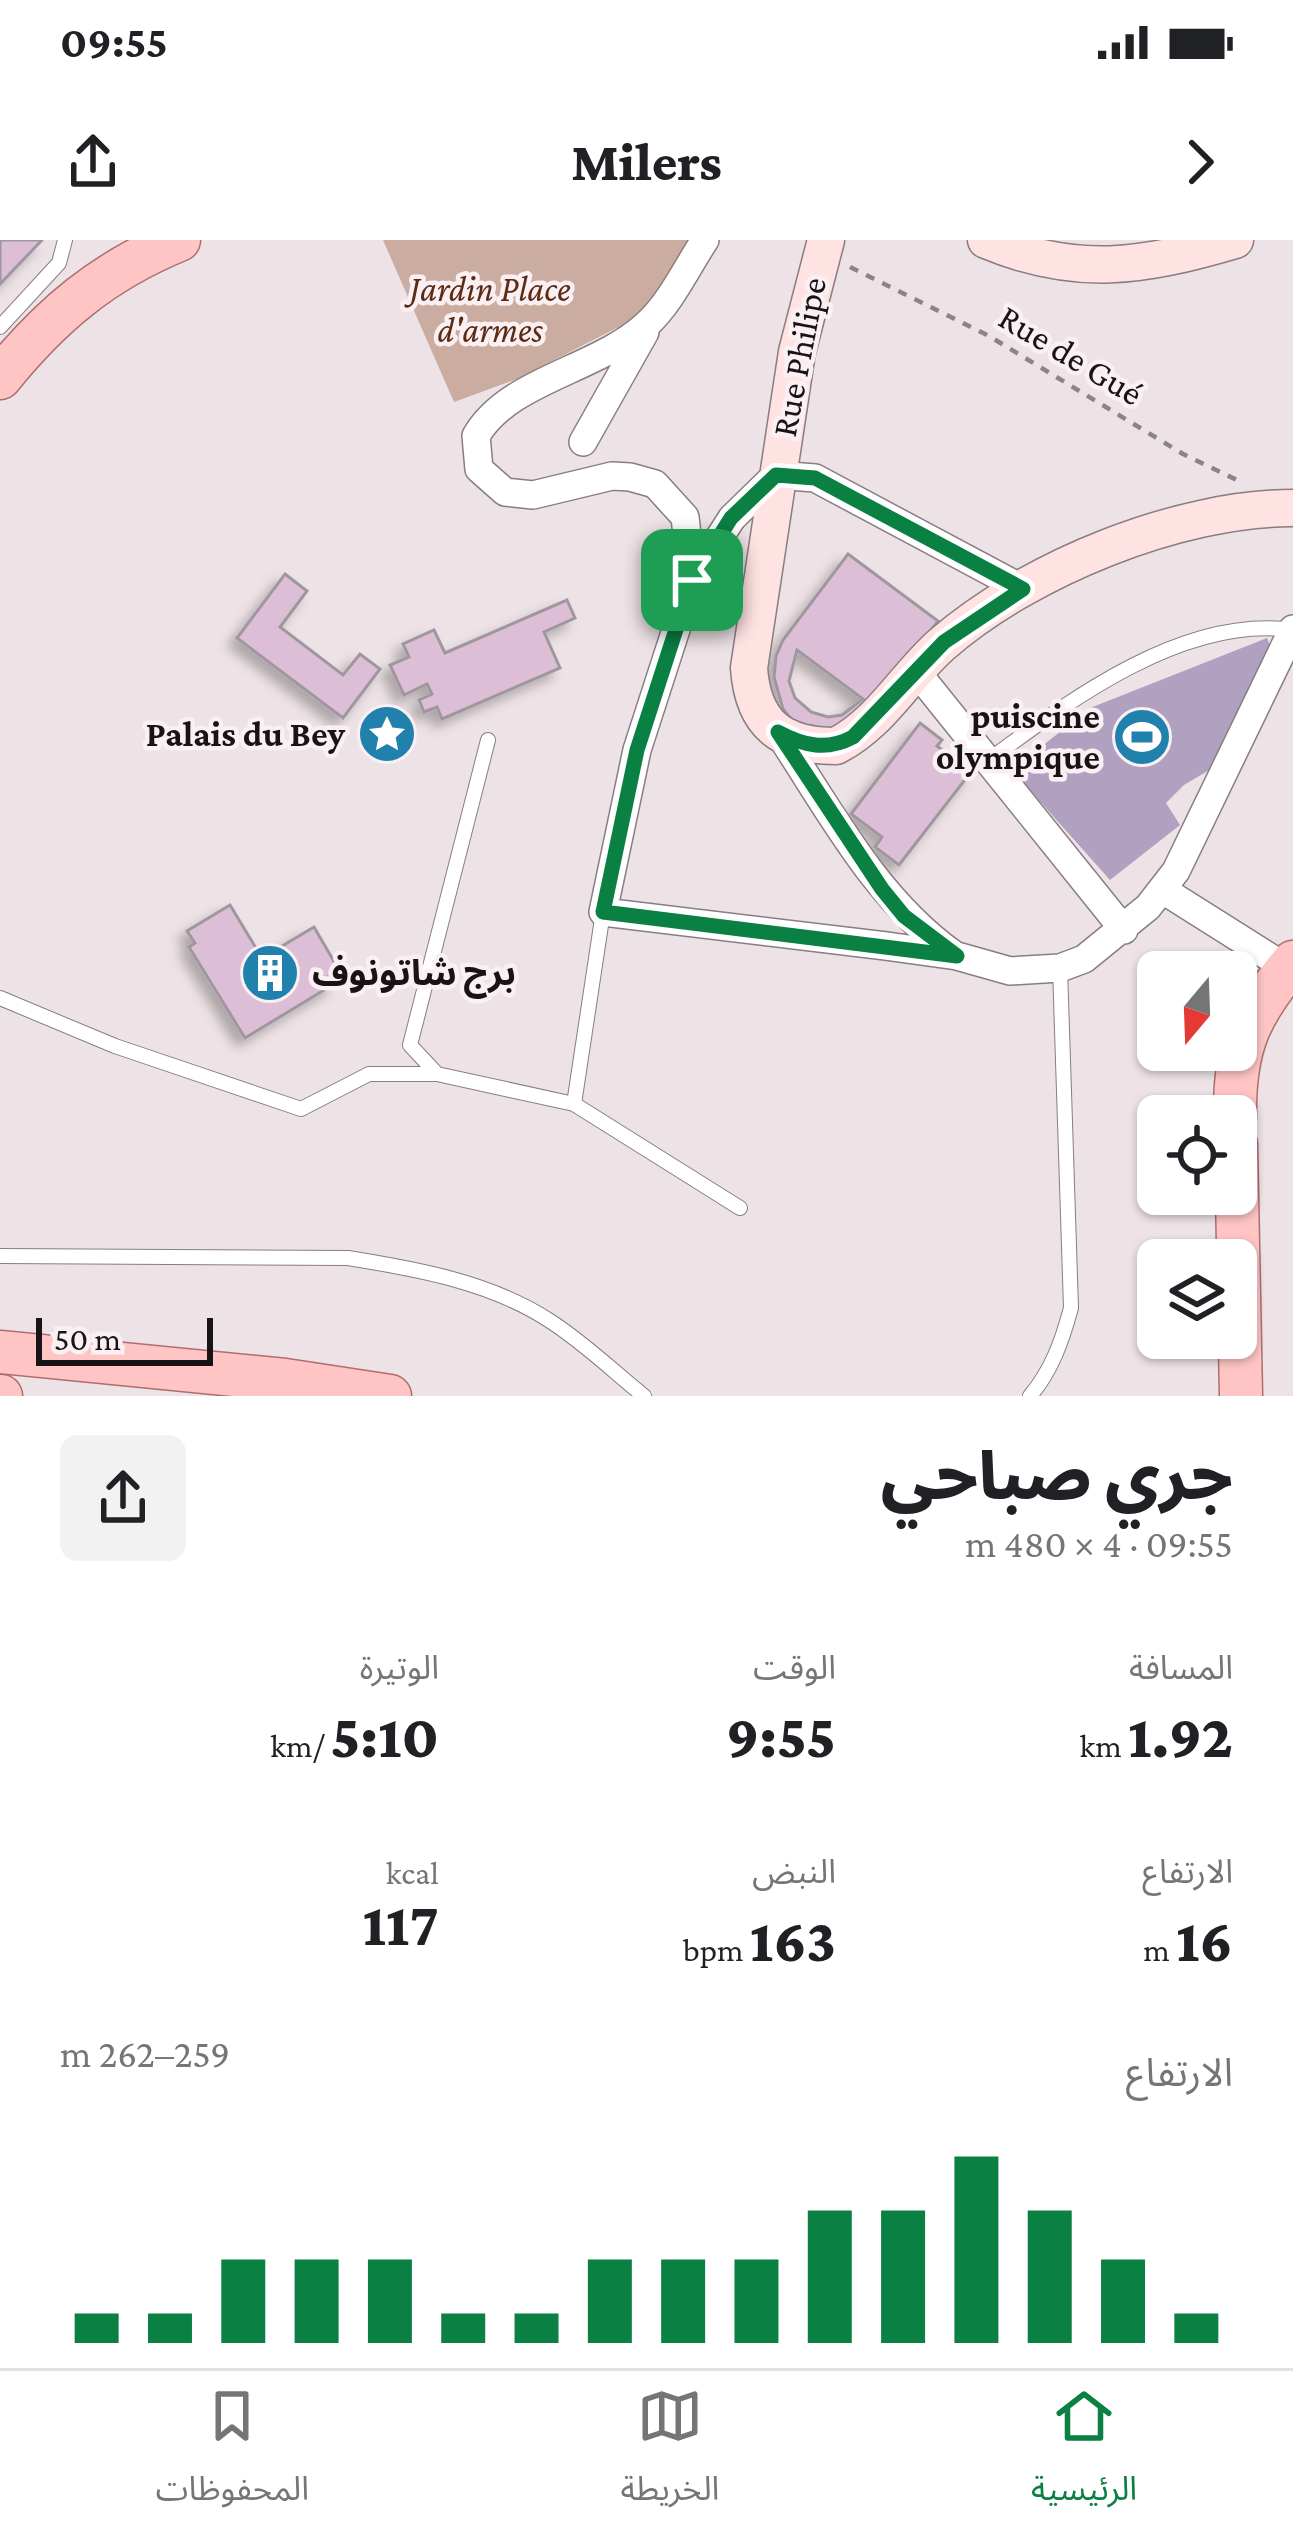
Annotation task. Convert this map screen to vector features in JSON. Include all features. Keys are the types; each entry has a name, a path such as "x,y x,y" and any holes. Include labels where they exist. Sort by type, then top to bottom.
{"main road":[{"path":"0,378 23,349 88,289 118,267 179,240"},
{"path":"1236,1095 1238,1052 1257,1010 1291,967"},
{"path":"1237,1215 1241,1396"},
{"path":"0,1352 285,1380 390,1396"},
{"path":"241,1396 285,1380"}],"street":[{"path":"584,442 650,322 705,240"},
{"path":"986,240 1019,254 1061,250 1096,266 1165,261 1235,240"},
{"name":"Rue Philipe","path":"778,732 753,701 749,668 776,475 823,246"},
{"path":"650,322 615,349 500,405 476,436 475,453 479,470 505,492 533,494 612,476 655,484 685,517 692,580"},
{"path":"1023,589 815,478 776,475 731,518 692,580 637,750 603,912 957,956 1010,971 1060,968 1084,959 1124,930 1163,890 1195,836 1293,629"},
{"path":"778,732 796,742 836,746 872,721 944,642 1023,589 1111,548 1198,518 1254,508 1293,508"},
{"path":"915,670 1124,930"},
{"path":"778,732 882,889 904,916 957,956"},
{"path":"1163,890 1291,967"}],"lane":[{"path":"0,327 59,263 65,240"},
{"path":"986,762 1058,709 1188,642 1272,627 1293,629"},
{"path":"437,1074 410,1046 488,740"},
{"path":"574,1104 603,912"},
{"path":"1030,1396 1045,1378 1062,1342 1071,1308 1060,968"},
{"path":"0,998 115,1046 301,1109 369,1074 437,1074 574,1104 740,1208"},
{"path":"0,1256 348,1258 405,1267 457,1280 548,1319 644,1396"}],"path":[{"name":"Rue de Gué","path":"823,246 989,337 1183,454 1256,490"}],"green space":[{"name":"Jardin Place d'armes","path":"383,240 693,240 644,314 517,379 454,402"}],"shaded area":[{"name":"puiscine olympique","path":"1267,638 1273,654 1216,766 1184,785 1166,803 1180,825 1110,880 1012,770 1090,708"}],"building":[{"path":"0,240 42,240 0,284"},
{"path":"848,554 938,621 873,708 825,734 791,719 783,709 774,677 783,640","holes":["797,650 863,699 842,715 811,712 795,698 789,681"]},
{"path":"285,574 307,591 280,627 343,675 360,654 380,669 343,718 237,638"},
{"path":"567,600 575,618 544,632 560,668 442,719 437,707 424,712 419,700 432,694 427,684 404,695 390,665 409,657 403,644 434,630 445,653"},
{"path":"920,723 942,740 937,746 971,772 899,865 875,847 882,837 851,814"},
{"name":"برج شاتونوف","path":"230,905 262,958 314,927 339,970 329,976 334,984 245,1038 189,947 195,943 187,931"}],"place":[{"name":"Palais du Bey","path":"387,734"},
{"name":"puiscine olympique","path":"1142,737"},
{"name":"برج شاتونوف","path":"270,973"}],"route":[{"path":"776,475 815,478 1023,589 944,642 853,737 836,746 814,746 778,732 882,889 904,916 957,956 603,912 637,750 692,580 731,518 776,475"}]}
